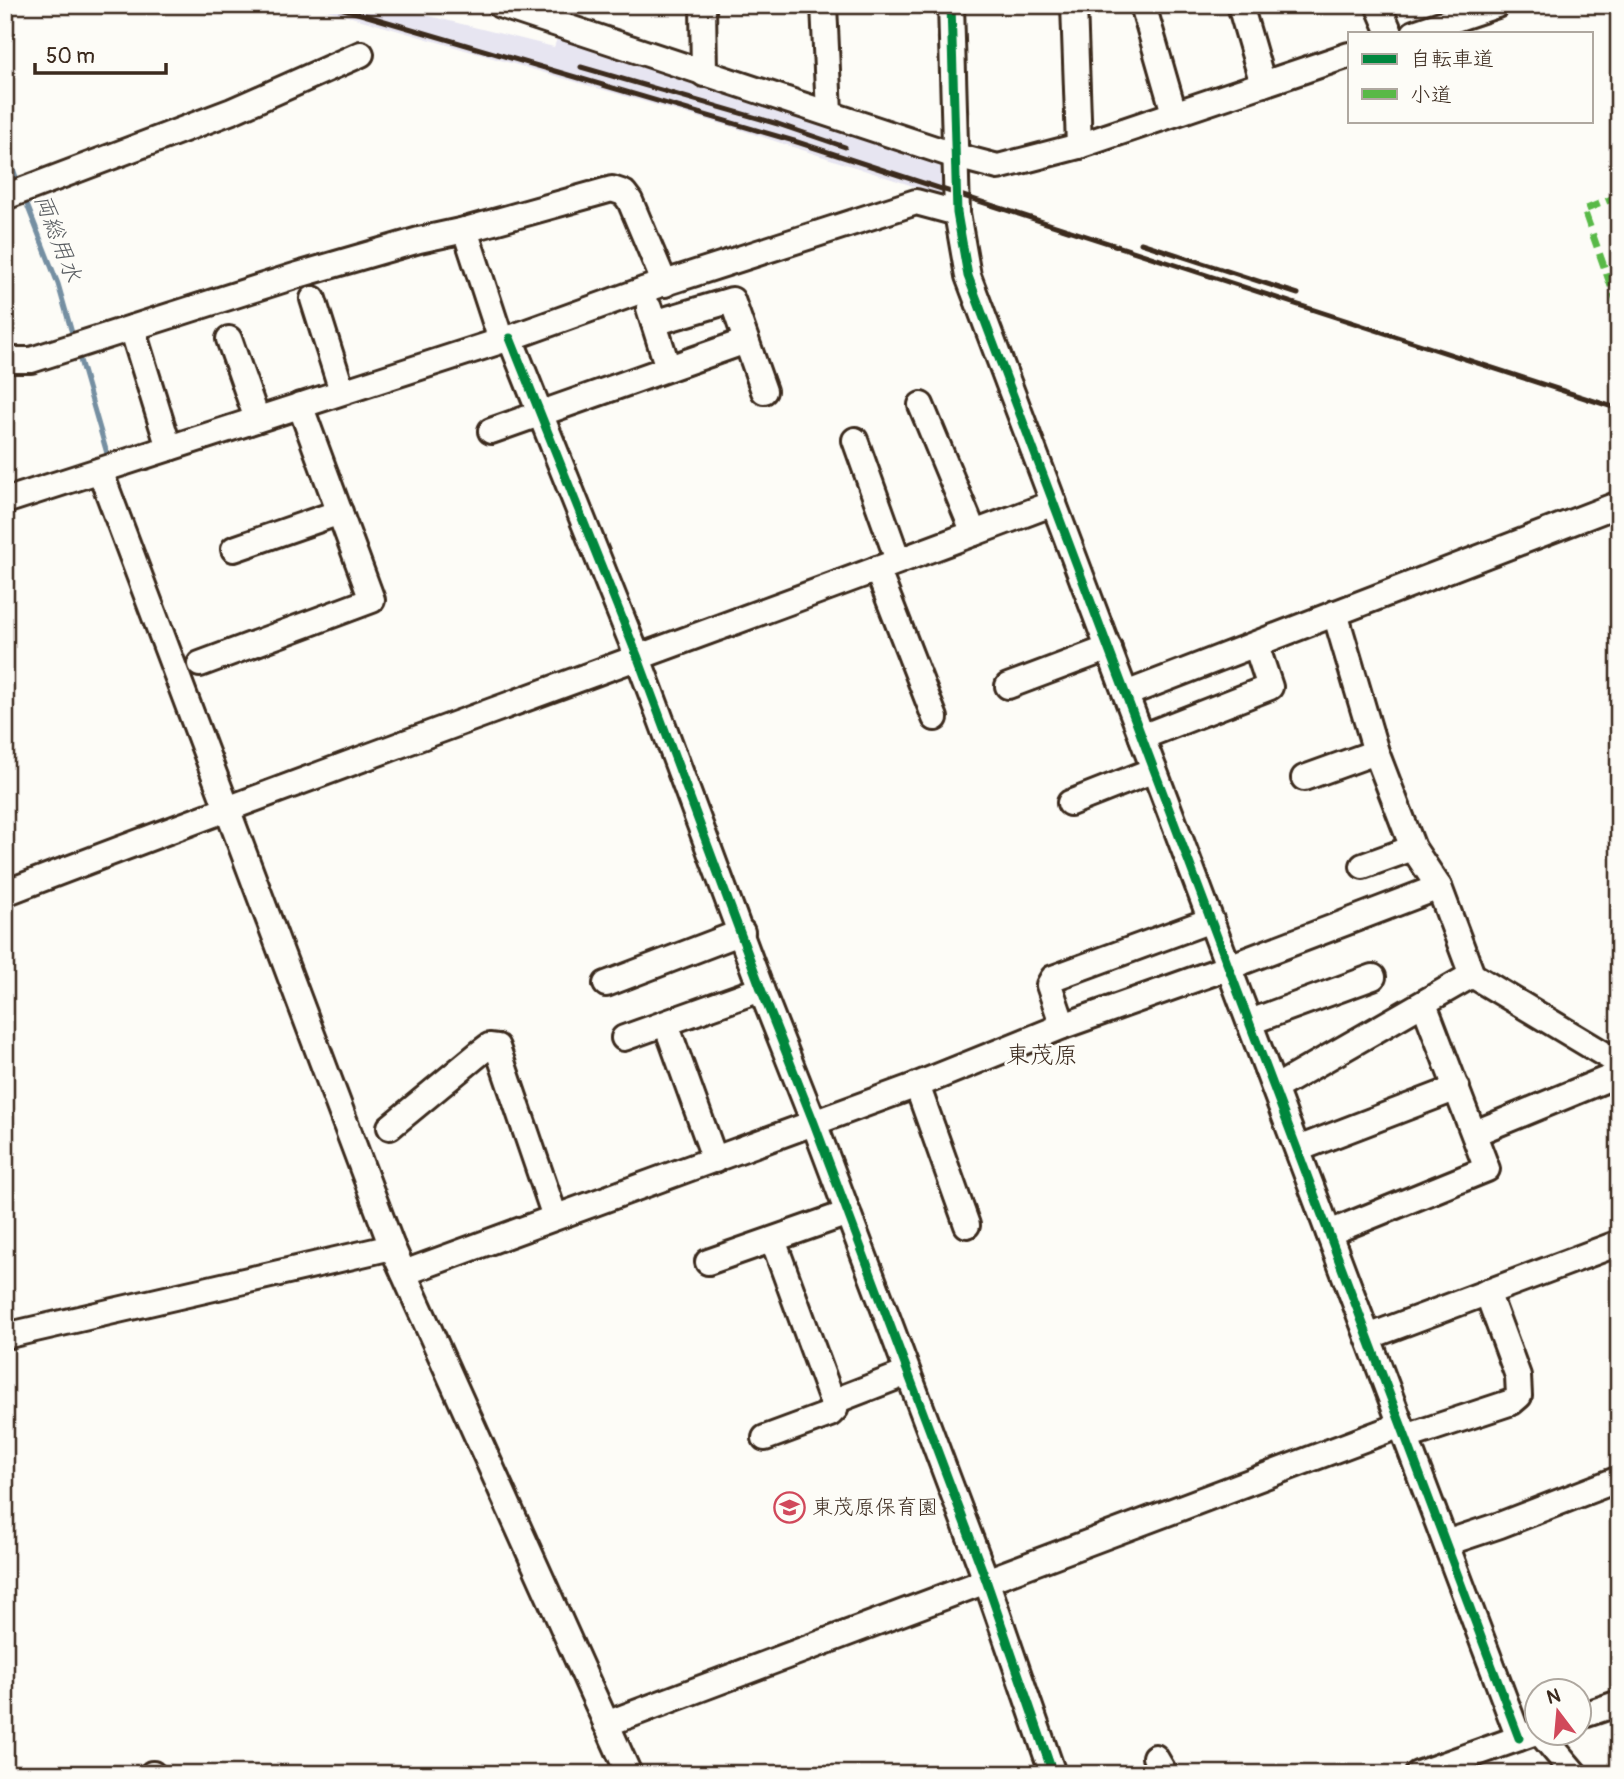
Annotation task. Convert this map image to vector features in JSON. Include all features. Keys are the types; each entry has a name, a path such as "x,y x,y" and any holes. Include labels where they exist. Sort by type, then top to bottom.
{"street":[{"path":"500,5 956,156 998,167 1079,146 1348,55"},
{"path":"703,5 704,74"},
{"path":"824,5 829,113"},
{"path":"951,5 957,214 968,276 1446,1542 1522,1712"},
{"path":"1074,5 1079,146"},
{"path":"1143,5 1174,113"},
{"path":"1240,5 1263,84"},
{"path":"1378,5 1390,32"},
{"path":"1417,32 1497,5"},
{"path":"15,192 232,111 361,54"},
{"path":"5,360 31,360 298,275 612,189 624,192 654,287 654,323 668,368"},
{"path":"5,501 506,339 654,287 916,202 957,214"},
{"path":"465,230 506,339 541,413 638,659 986,1580 1054,1774"},
{"path":"313,299 342,391"},
{"path":"654,323 732,300 764,391"},
{"path":"132,328 169,448"},
{"path":"229,339 257,419"},
{"path":"491,431 746,341"},
{"path":"200,664 372,600 300,405"},
{"path":"921,405 974,533"},
{"path":"855,440 888,564 935,718"},
{"path":"100,471 392,1247 629,1774"},
{"path":"5,893 227,807 638,659 1054,503"},
{"path":"1126,694 1619,504"},
{"path":"234,549 340,512"},
{"path":"1335,613 1376,752 1413,848 1439,887 1472,975 1619,1063"},
{"path":"1142,737 1270,687 1256,645"},
{"path":"1008,686 1108,648"},
{"path":"1304,778 1376,752"},
{"path":"1070,803 1154,770"},
{"path":"1363,866 1413,848"},
{"path":"404,1273 917,1086 1063,1026 1229,967 1439,887"},
{"path":"1063,1026 1049,985 1053,978 1211,920"},
{"path":"606,984 742,933"},
{"path":"1275,1088 1472,975"},
{"path":"1250,1022 1373,978"},
{"path":"624,1038 761,989"},
{"path":"1329,1233 1487,1169 1424,1004"},
{"path":"666,1024 715,1160"},
{"path":"390,1126 489,1046 497,1047 555,1217"},
{"path":"1475,1133 1619,1074"},
{"path":"917,1086 967,1224"},
{"path":"1297,1149 1457,1088"},
{"path":"708,1262 848,1213"},
{"path":"765,1437 830,1414 835,1409 773,1240"},
{"path":"1368,1337 1619,1243"},
{"path":"5,1336 392,1247"},
{"path":"606,1724 986,1580 1404,1431 1512,1402 1519,1396 1518,1376 1487,1292"},
{"path":"832,1402 907,1373"},
{"path":"1446,1542 1500,1525 1619,1479"},
{"path":"1592,1712 1619,1703"},
{"path":"1426,1773 1522,1738"},
{"path":"1546,1748 1572,1773"}],"shaded area":[{"path":"310,5 385,5 554,47 559,33 946,164 947,197 732,127"}],"waterway":[{"name":"両総用水","path":"5,148 19,185"},
{"name":"両総用水","path":"24,197 58,284 74,340"},
{"name":"両総用水","path":"80,360 108,457"}],"railway":[{"path":"330,5 794,141 1619,409"},
{"path":"581,67 778,124 845,147"},
{"path":"1141,243 1298,294"}],"marked path":[{"path":"1619,196 1584,210 1619,309"}],"cycle path":[{"path":"951,5 957,213 968,276 1519,1738"},
{"path":"510,338 638,658 761,989 814,1123 986,1580 1053,1774"}],"place":[{"name":"東茂原保育園","path":"789,1507"}],"district":[{"name":"東茂原","path":"1042,1055"}]}
